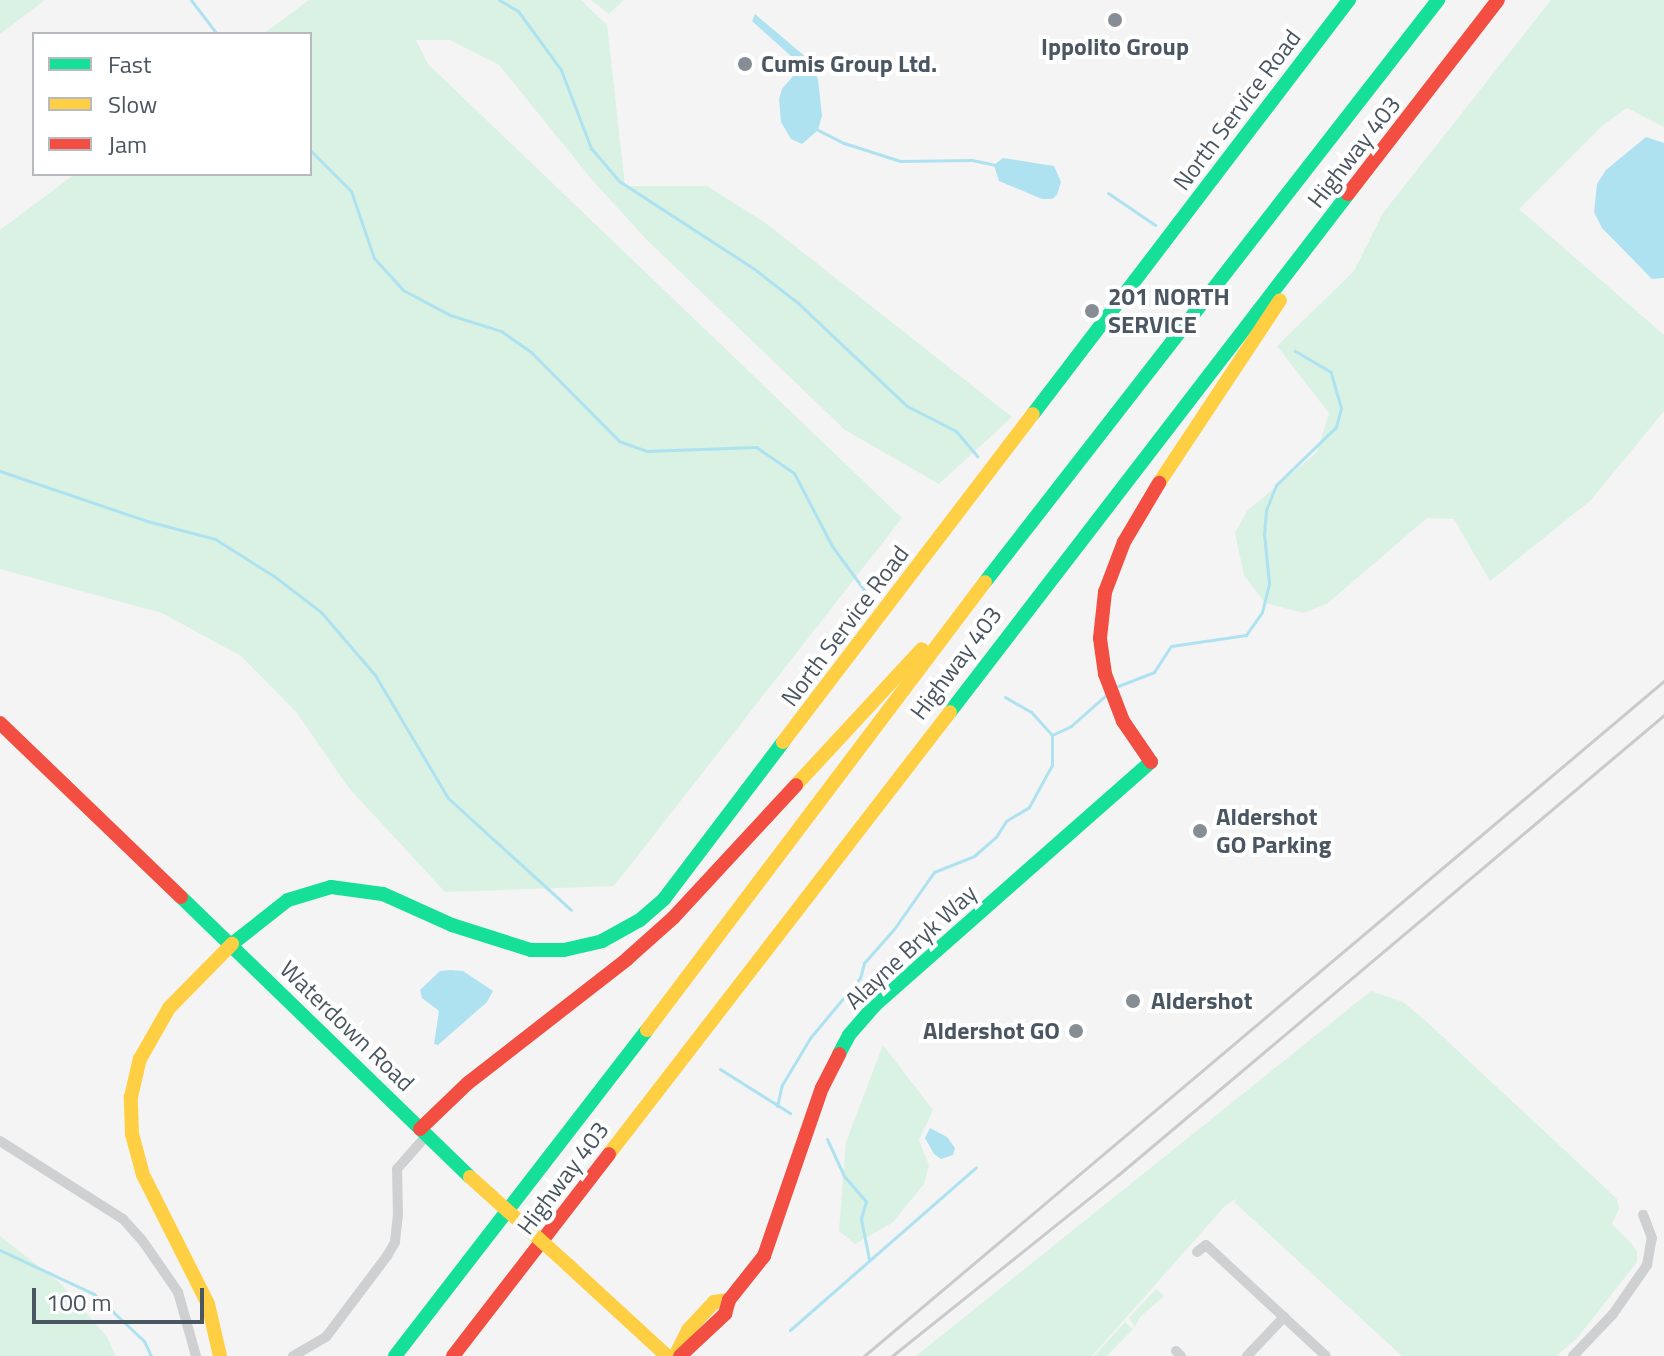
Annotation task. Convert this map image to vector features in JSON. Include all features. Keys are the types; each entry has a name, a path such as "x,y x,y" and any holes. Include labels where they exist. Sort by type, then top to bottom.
{"main road":[{"name":"North Service Road","path":"220,1356 208,1304 143,1175 132,1134 131,1097 140,1059 169,1008 232,944 288,900 331,887 383,894 452,925 531,950 564,950 602,941 640,920 680,877 1349,0"},
{"name":"Highway 403","path":"395,1356 641,1039 990,576 1438,0"},
{"name":"Highway 403","path":"453,1356 1014,624 1498,0"},
{"name":"Alayne Bryk Way","path":"678,1356 700,1341 725,1314 729,1300 751,1275 770,1242 822,1088 849,1035 875,1005 1151,762 1113,699 1100,649 1102,609 1124,542 1178,450 1247,353 1326,224"},
{"path":"423,1132 468,1083 673,918 990,576"},
{"name":"Waterdown Road","path":"2,730 232,944 470,1177 667,1356"}],"street":[{"path":"293,1356 326,1337 387,1256 395,1242 397,1169 423,1132"},
{"path":"0,1141 123,1219 142,1240 178,1292 196,1356"},
{"path":"1573,1356 1613,1314 1647,1265 1652,1238 1643,1215"},
{"path":"1197,1252 1206,1245 1326,1356"},
{"path":"1247,1356 1284,1317"}],"green space":[{"path":"0,0 45,0 0,34"},
{"path":"309,0 581,0 607,25 625,186 707,186 767,224 1012,417 939,484 845,430 646,239 593,181 499,65 450,40 416,40 428,64 902,518 614,886 445,892 348,787 297,713 241,656 162,613 0,569 0,230 72,176 312,176 312,32 266,32"},
{"path":"591,0 624,0 609,14"},
{"path":"1551,0 1664,0 1664,127 1627,108 1603,125 1519,209 1664,335 1664,411 1591,500 1490,581 1454,519 1427,518 1328,603 1304,613 1265,603 1244,575 1235,533 1247,511 1317,452 1329,413 1277,346 1354,271 1383,213"},
{"path":"1371,991 1403,1002 1427,1022 1617,1199 1619,1209 1612,1224 1632,1244 1637,1252 1637,1262 1578,1337 1557,1356 1402,1356 1234,1202 1237,1198 1225,1206 1092,1356 916,1356"},
{"path":"883,1045 933,1110 919,1140 929,1165 924,1184 892,1223 855,1244 839,1231 846,1142"},
{"path":"0,1236 60,1283 107,1337 116,1356 0,1356"},
{"path":"1156,1289 1164,1296 1140,1317 1135,1327 1129,1318"},
{"path":"1125,1322 1133,1329 1107,1356 1094,1356"}],"water":[{"path":"755,14 808,59 818,79 822,116 818,130 802,144 791,139 781,122 779,99 782,89 802,66 752,21"},
{"path":"1646,137 1664,143 1664,278 1652,279 1602,228 1594,212 1597,184 1606,170"},
{"path":"1003,158 1054,166 1061,182 1057,195 1052,199 1042,199 999,181 994,165"},
{"path":"440,971 463,971 493,991 487,1002 438,1045 434,1044 439,1011 422,998 420,990"},
{"path":"930,1128 947,1137 955,1148 953,1155 941,1159 934,1154 925,1138"}],"waterway":[{"path":"191,0 215,32"},
{"path":"499,0 518,11 561,70 591,148 619,181 753,268 798,303 907,406 956,431 977,456"},
{"path":"818,130 844,143 900,161 972,160 995,165"},
{"path":"312,152 351,191 374,258 403,290 450,315 501,331 532,353 619,441 646,451 756,447 794,473 832,546 867,594"},
{"path":"1108,193 1155,225"},
{"path":"1118,686 1154,672 1171,646 1246,635 1262,612 1269,583 1264,534 1266,510 1276,485 1336,427 1341,408 1331,372 1295,351"},
{"path":"0,471 147,521 215,539 274,576 321,612 375,675 448,798 571,910"},
{"path":"1052,735 1071,726 1106,695"},
{"path":"777,1106 782,1085 810,1038 860,978 864,963 894,929 934,872 974,856 996,837 1006,821 1029,807 1052,765 1052,735 1031,712 1005,697"},
{"path":"720,1069 790,1113"},
{"path":"827,1139 844,1176 866,1201 861,1219 869,1259"},
{"path":"790,1330 976,1167"},
{"path":"0,1250 94,1294 144,1341 151,1356"}],"railway":[{"path":"864,1356 1664,681"},
{"path":"892,1356 1118,1175 1664,715"}],"traffic: fast":[{"path":"1033,414 1349,0"},
{"path":"985,582 1438,0"},
{"path":"950,712 1348,194"},
{"path":"232,944 288,900 331,887 383,894 452,925 531,950 564,950 602,941 640,920 664,899 783,742"},
{"path":"839,1054 849,1035 875,1005 1151,762"},
{"path":"181,897 470,1177"},
{"path":"395,1356 647,1030"}],"traffic: slow":[{"path":"1159,483 1280,300"},
{"path":"783,742 1033,414"},
{"path":"647,1030 985,582"},
{"path":"796,785 922,649"},
{"path":"609,1154 950,712"},
{"path":"220,1356 208,1304 143,1175 132,1134 131,1097 140,1059 169,1008 232,944"},
{"path":"470,1177 568,1265"},
{"path":"568,1265 667,1356"},
{"path":"675,1356 688,1330 714,1302 729,1300"}],"traffic: jam":[{"path":"1348,194 1498,0"},
{"path":"1151,762 1123,721 1105,674 1100,638 1105,592 1124,542 1159,483"},
{"path":"0,723 181,897"},
{"path":"420,1129 468,1083 627,959 673,918 796,785"},
{"path":"680,1356 725,1314 729,1300 764,1256 822,1088 839,1054"},
{"path":"453,1356 609,1154"}],"place":[{"name":"Ippolito Group","path":"1115,20"},
{"name":"Cumis Group Ltd.","path":"745,64"},
{"name":"201 NORTH SERVICE","path":"1092,311"},
{"name":"Aldershot GO Parking","path":"1200,831"},
{"name":"Aldershot","path":"1133,1001"},
{"name":"Aldershot GO","path":"1076,1031"}]}
